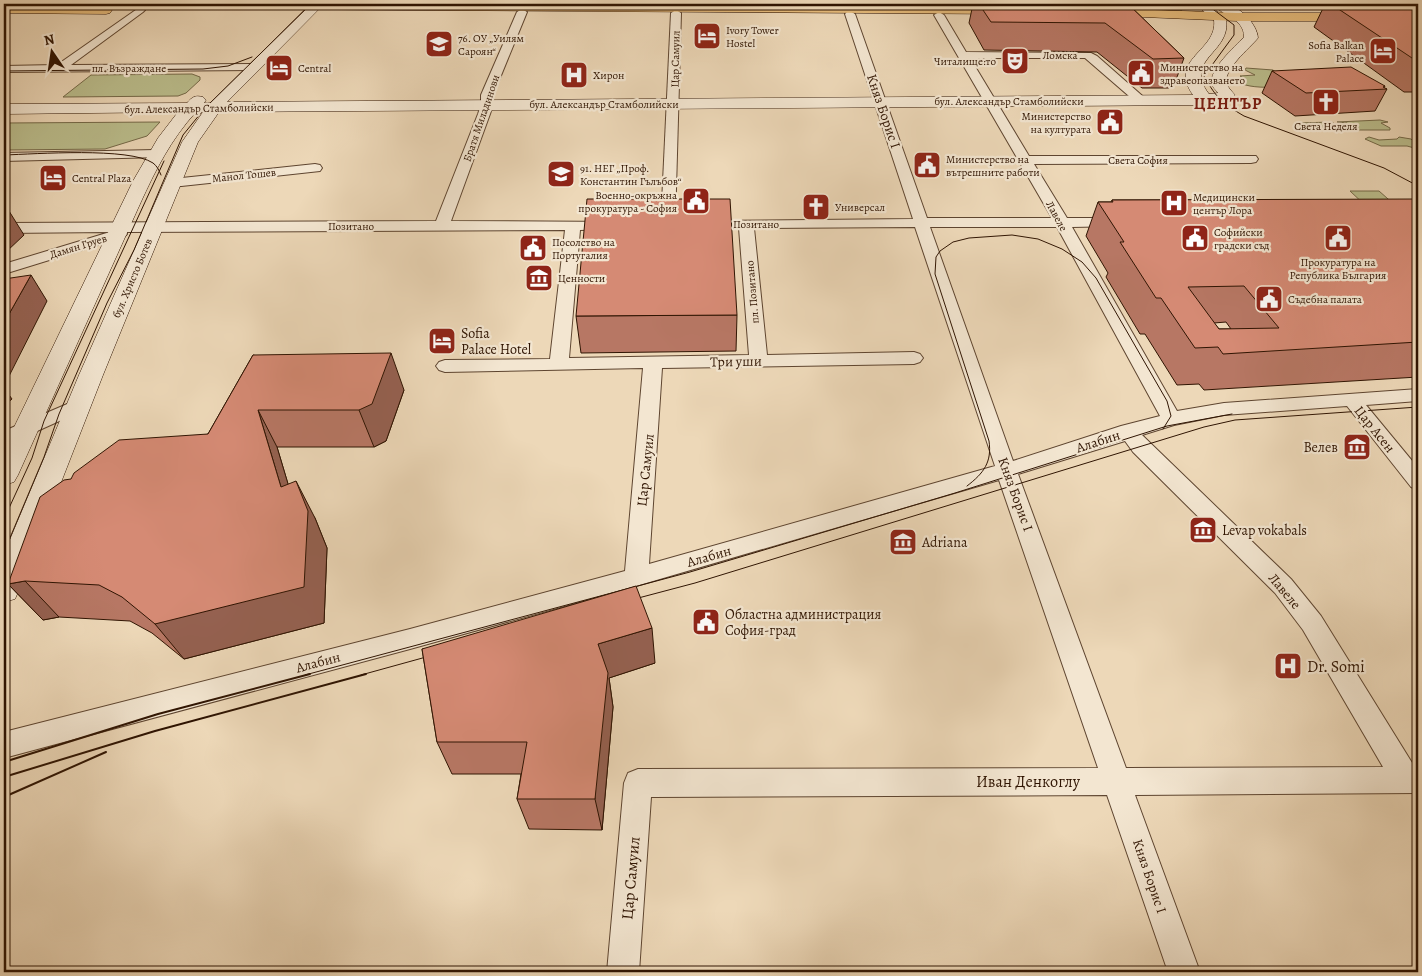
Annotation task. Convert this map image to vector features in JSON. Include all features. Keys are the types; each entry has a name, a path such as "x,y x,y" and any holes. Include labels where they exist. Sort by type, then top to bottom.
{"main road":[{"path":"86,4 302,8 1019,10"},
{"path":"1201,4 1218,13 1222,27 1220,34 1192,72 1192,82 1213,99 1227,95 1220,85 1219,78 1221,73 1252,35 1249,27 1237,17"},
{"path":"6,10 145,6"},
{"name":"бул. Христо Ботев","path":"4,590 79,405 190,142 250,61 302,8"},
{"path":"848,9 938,15 1019,10"},
{"path":"1088,15 1218,13 1237,17 1418,17"},
{"name":"бул. Христо Ботев","path":"4,475 15,434 156,154 170,132 190,108 233,67 250,61"},
{"name":"бул. Александър Стамболийски","path":"4,109 1213,99"}],"street":[{"path":"59,68 145,6"},
{"name":"Братя Миладинови","path":"442,226 487,105 487,96 526,8"},
{"name":"Цар Самуил","path":"678,224 673,104 679,8"},
{"name":"Княз Борис I","path":"848,9 1007,470 1184,972"},
{"name":"Лавеле","path":"938,15 1062,222 1172,419"},
{"name":"Ломска","path":"962,55 1087,55 1094,58 1141,100"},
{"name":"пл. Възраждане","path":"4,70 233,67"},
{"path":"4,157 156,154"},
{"name":"Света София","path":"1026,160 1251,160"},
{"name":"Манол Тошев","path":"172,183 315,168"},
{"name":"Позитано","path":"649,224 1140,222"},
{"name":"Позитано","path":"153,227 630,224"},
{"name":"пл. Позитано","path":"746,224 758,360"},
{"path":"558,364 573,225"},
{"name":"Дамян Груев","path":"4,269 118,231 153,227"},
{"path":"4,228 118,231"},
{"name":"Три уши","path":"445,366 914,358"},
{"name":"Цар Самуил","path":"636,577 653,362"},
{"name":"Алабин","path":"4,744 410,639 636,577 1007,470 1128,431 1172,419 1224,409 1418,394"},
{"name":"Цар Асен","path":"1351,399 1418,482"},
{"path":"15,434 79,405"},
{"name":"Лавеле","path":"1128,431 1140,447 1283,586 1312,624 1412,780"},
{"name":"Иван Денкоглу","path":"638,783 1412,780"},
{"name":"Цар Самуил","path":"623,972 638,783"}],"green space":[{"path":"1103,4 1141,4 1147,7 1166,8 1169,7 1167,4 1191,4 1196,7 1180,9 1183,13 1132,10"},
{"path":"1246,68 1273,70 1278,74 1318,84 1266,87 1245,85 1238,82 1246,79 1240,76 1255,75 1245,70"},
{"path":"192,74 200,77 200,80 186,93 178,96 63,97 91,75"},
{"path":"1380,120 1388,122 1381,123 1390,128 1390,130 1358,130 1347,123 1337,122"},
{"path":"160,122 147,136 105,149 4,150 4,123"},
{"path":"1332,122 1341,129 1325,129 1324,131 1298,123"},
{"path":"1369,137 1379,140 1397,139 1399,137 1411,139 1418,145 1418,149 1407,146 1381,146 1365,139"},
{"path":"1350,191 1379,191 1396,206 1366,206"}],"building":[{"path":"979,4 1128,4 1184,58 1153,59 1105,23 991,22"},
{"path":"1331,4 1418,4 1418,62"},
{"path":"1351,67 1385,86 1383,87 1387,89 1306,93 1272,71"},
{"path":"587,199 730,199 737,315 576,316"},
{"path":"1416,199 1418,200 1418,342 1223,354 1218,347 1195,348 1161,298 1156,298 1120,242 1124,242 1098,202 1113,202 1112,200","holes":["1244,286 1279,328 1219,329 1188,287"]},
{"path":"31,275 4,323 4,279"},
{"path":"391,353 372,404 359,410 258,410 281,487 296,481 308,511 304,587 155,624 122,597 99,585 25,581 8,584 40,497 64,480 71,479 74,473 119,440 208,434 253,355"},
{"path":"636,586 652,628 598,644 608,673 595,799 517,799 527,742 437,742 422,649"}],"tram line":[{"path":"4,552 44,457 59,414 107,303 134,250 183,135 205,108 311,4"},
{"path":"1206,4 1234,25 1234,35 1204,76 1225,104 1244,116 1384,168 1418,186"},
{"path":"4,71 203,69 228,66 252,57"},
{"path":"4,155 59,153 124,155 141,158 153,163 159,171"},
{"path":"159,171 164,161"},
{"path":"4,519 32,458 44,421 159,171"},
{"path":"159,171 161,175"},
{"path":"967,486 986,467 990,448 935,274 936,257 940,251 953,242 969,238 1012,235 1038,239 1062,249 1082,262 1096,278 1167,401 1171,416 1164,427"},
{"path":"627,601 695,583 1204,427 1235,420 1418,407"},
{"path":"1164,427 1232,414"},
{"path":"305,675 690,572 955,493 1164,427"},
{"path":"361,675 437,654"},
{"path":"4,762 158,714 310,674"},
{"path":"4,777 155,731 366,674"},
{"path":"4,797 106,752"}],"place":[{"name":"Ivory Tower Hostel","path":"707,36"},
{"name":"76. ОУ „Уилям Сароян“","path":"439,44"},
{"name":"Sofia Balkan Palace","path":"1383,51"},
{"name":"Читалище:то","path":"1015,61"},
{"name":"Central","path":"279,68"},
{"name":"Министерство на здравеопазването","path":"1141,73"},
{"name":"Хирон","path":"574,75"},
{"name":"Света Неделя","path":"1326,102"},
{"name":"Министерство на културата","path":"1110,122"},
{"name":"Министерство на вътрешните работи","path":"927,165"},
{"name":"91. НЕГ „Проф. Константин Гълъбов“","path":"561,174"},
{"name":"Central Plaza","path":"53,178"},
{"name":"Военно-окръжна прокуратура - София","path":"696,201"},
{"name":"Медицински център Лора","path":"1174,203"},
{"name":"Универсал","path":"816,207"},
{"name":"Софийски градски съд","path":"1195,238"},
{"name":"Прокуратура на Република България","path":"1338,238"},
{"name":"Посолство на Португалия","path":"533,248"},
{"name":"Ценности","path":"539,278"},
{"name":"Съдебна палата","path":"1269,299"},
{"name":"Sofia Palace Hotel","path":"442,341"},
{"name":"Велев","path":"1357,447"},
{"name":"Levap vokabals","path":"1203,530"},
{"name":"Adriana","path":"903,542"},
{"name":"Областна администрация София-град","path":"706,622"},
{"name":"Dr. Somi","path":"1288,666"}],"district":[{"name":"ЦЕНТЪР","path":"1228,103"}]}
